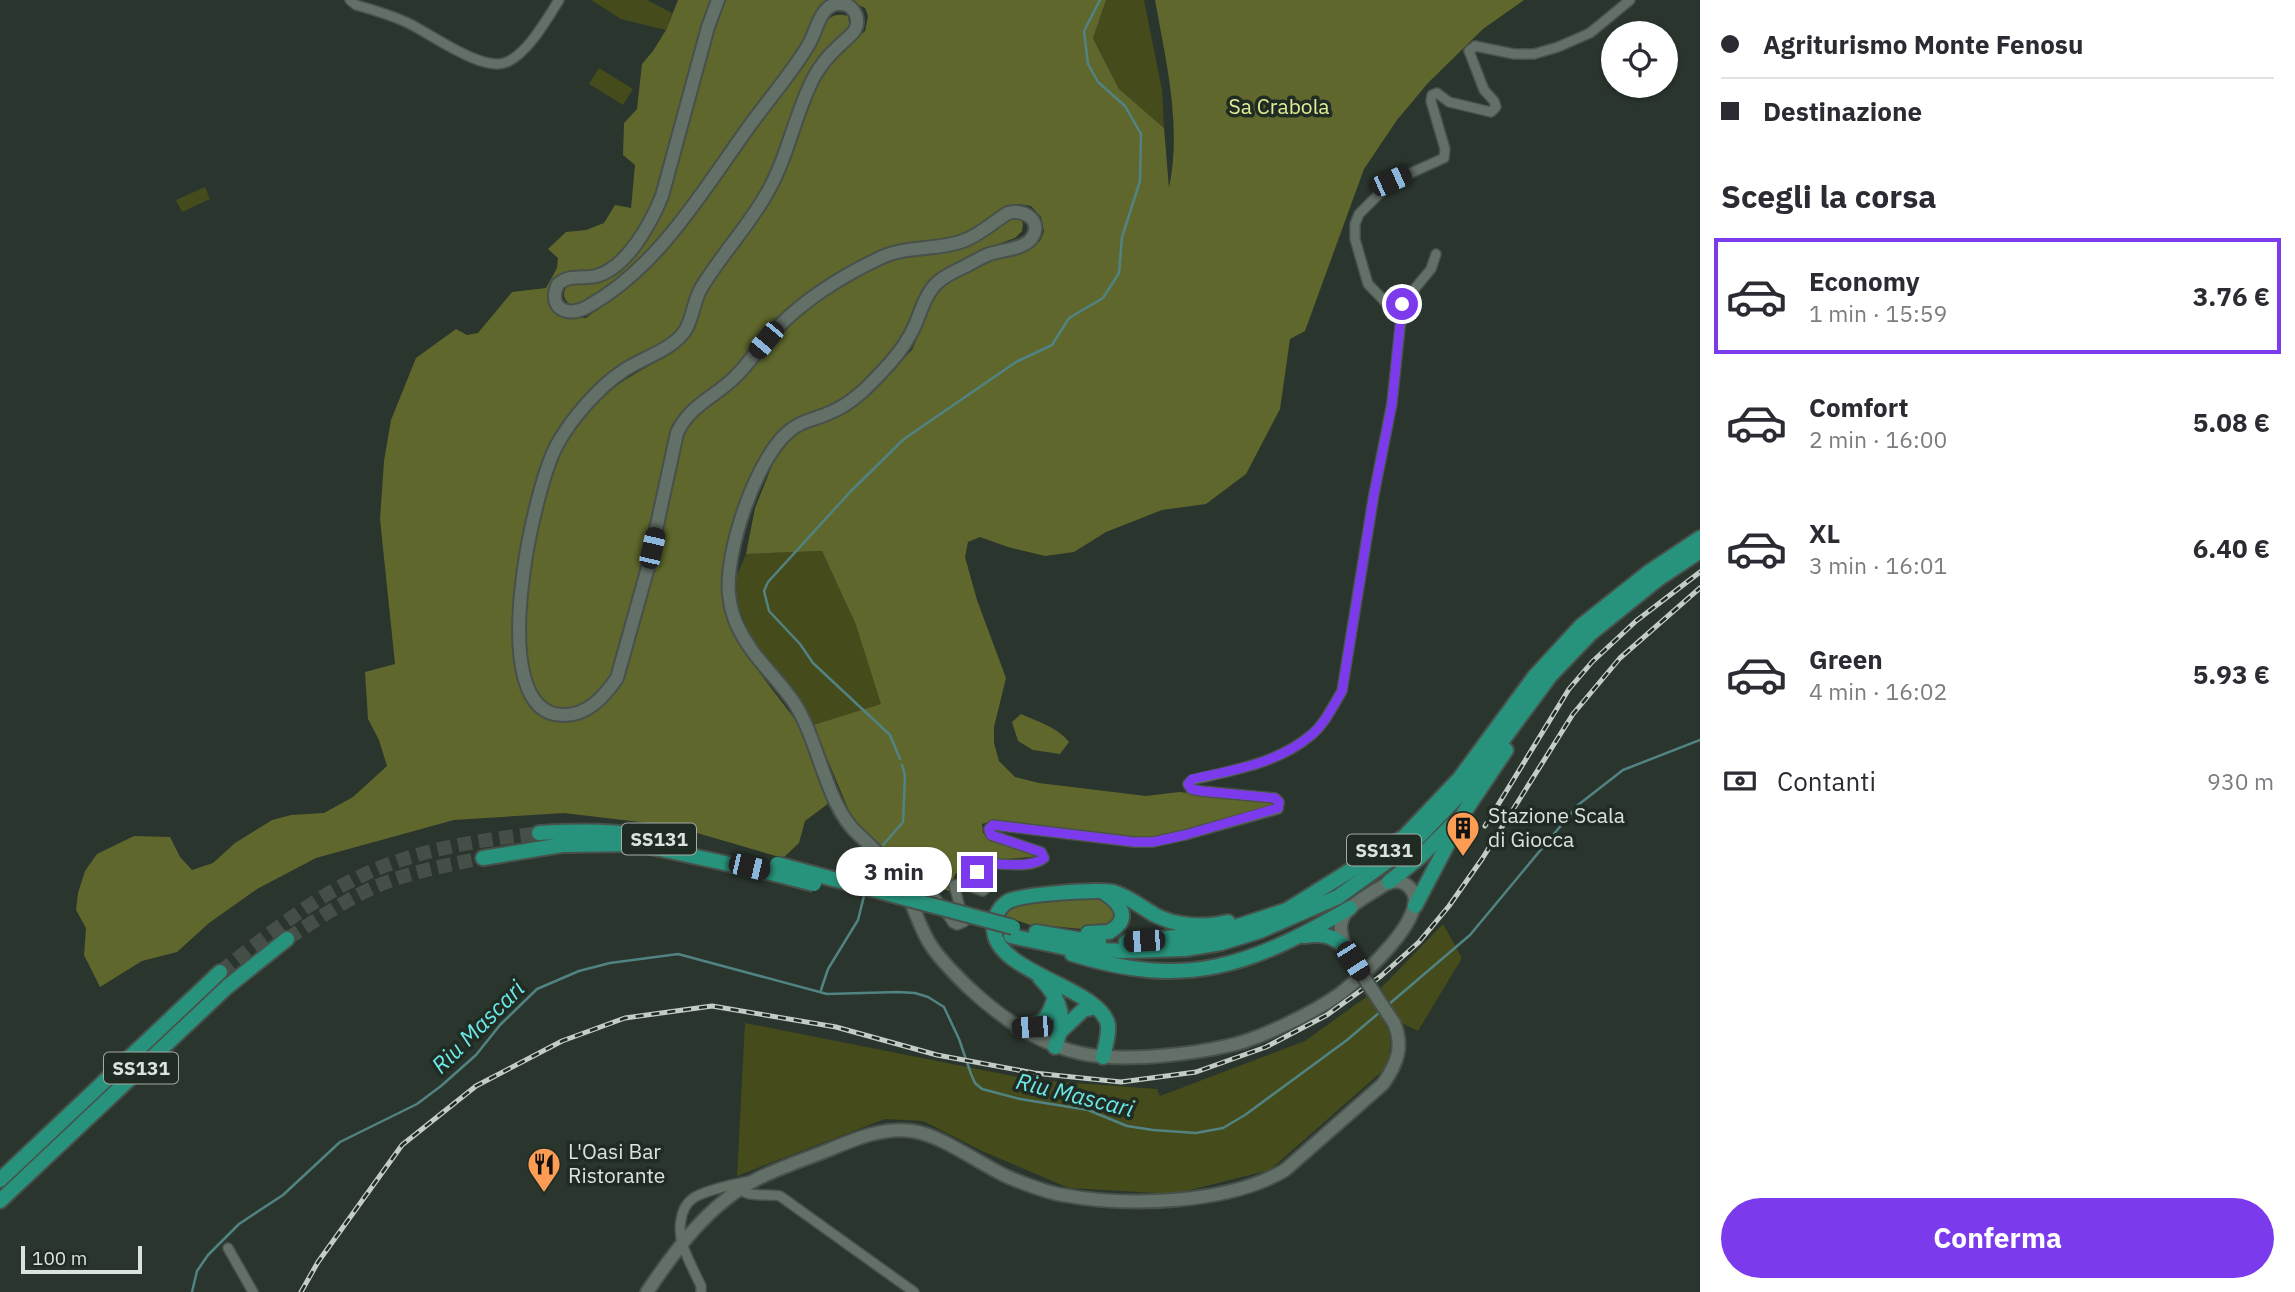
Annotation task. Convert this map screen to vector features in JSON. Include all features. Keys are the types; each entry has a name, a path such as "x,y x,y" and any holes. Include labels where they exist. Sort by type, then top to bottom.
{"highway":[{"name":"SS131","path":"1015,932 1122,942 1186,938 1217,933 1287,910 1404,837 1460,778 1535,676 1581,626 1649,572 1700,538"},
{"name":"SS131","path":"539,833 582,830 638,834 1072,949 1185,949 1221,943 1259,931 1338,897 1414,842 1471,783 1550,676 1591,633 1658,579 1700,551"},
{"path":"1415,906 1465,811 1511,743 1525,710"},
{"path":"1389,882 1419,859 1465,811"},
{"name":"SS131","path":"483,858 562,845 637,844 776,869"},
{"path":"1015,932 1110,932 1121,922 1121,908 1115,900 1100,891"},
{"path":"1103,1057 1108,1034 1108,1023 1104,1015 1066,988 1015,960 1000,948 994,933 994,922 1006,903 1024,897 1114,892 1158,917 1191,924 1219,924 1257,914 1287,910"},
{"path":"1015,932 1096,962 1159,972 1202,970 1236,963 1293,939 1350,908"},
{"path":"1293,939 1324,934 1334,937 1343,945"},
{"name":"SS131","path":"0,1201 227,987 287,939"},
{"path":"1032,970 1055,996 1061,1010 1061,1031 1055,1047"},
{"name":"SS131","path":"0,1180 220,972"},
{"path":"1018,1028 1032,1027 1044,1021 1051,1012 1055,996"},
{"path":"1061,1031 1083,1010 1095,1007"}],"main road":[{"path":"647,1292 674,1252 704,1219 755,1180 873,1133 896,1130 932,1136 988,1168 1019,1182 1060,1195 1086,1199 1154,1202 1246,1188 1268,1180 1285,1170 1383,1084 1394,1069 1399,1051 1399,1036 1394,1023 1353,961 1343,945 1339,925 1350,908 1389,882 1401,882 1408,886 1415,894 1415,906 1405,926 1380,960 1339,995 1288,1024 1230,1046 1124,1058 1103,1057 1055,1047 1018,1028 986,1003 948,967 930,944 905,889 877,852 850,827 837,804 809,728 793,701 750,651 735,620 729,593 730,564 741,517 773,447 789,430 804,421 829,414 850,402 890,363 915,327 924,300 938,282 988,255 1028,242 1035,227 1033,220 1026,213 1018,211 1011,212 963,241 908,249 883,257 849,274 777,327 736,376 717,394 697,405 684,419 677,433 647,571 617,678 593,706 575,715 558,715 540,708 528,690 522,669 518,643 519,605 538,495 557,444 579,411 623,371 660,351 685,330 700,290 769,191 814,77 827,58 856,27 856,15 848,6 836,4 825,10 810,43 695,204 640,268 605,297 578,312 565,311 558,306 555,298 558,284 570,278 597,276 609,270 627,255 652,221 663,196 708,27 718,0"}],"street":[{"path":"350,0 356,5 409,23 477,60 497,65 519,56 559,0"},
{"path":"1401,318 1368,284 1355,239 1355,224 1359,214 1391,181 1444,158 1445,149 1431,101 1432,94 1437,93 1449,102 1491,112 1496,107 1494,101 1484,90 1469,51 1475,46 1514,54 1546,51 1590,33 1630,0"},
{"path":"905,889 922,878 957,925 964,922 954,885 963,884 983,891 988,886 976,871 979,864 1014,865 1044,858 1041,852 991,835 989,829 993,825 1153,842 1210,829 1278,808 1279,802 1275,798 1201,791 1191,789 1188,784 1192,779 1264,762 1287,752 1312,735 1342,691 1374,494 1392,404 1402,304 1431,269 1436,254"},
{"path":"701,1292 701,1286 682,1243 680,1223 685,1208 692,1199 727,1185 755,1180"},
{"path":"741,1190 747,1195 780,1196 914,1292"},
{"path":"228,1248 253,1292"}],"green space":[{"path":"591,0 647,0 672,13 666,30 621,19"},
{"path":"678,0 714,0 651,216 619,257 604,266 566,272 559,278 561,315 586,318 624,290 708,197 748,136 809,55 827,20 832,16 848,16 850,29 826,53 765,190 692,297 678,333 630,364 553,447 543,463 535,490 519,575 514,636 516,665 523,691 537,710 558,720 575,720 598,707 616,688 683,429 696,413 735,387 772,343 806,310 862,271 898,256 974,242 1012,218 1021,219 1023,224 1022,231 1015,238 987,248 930,280 916,301 902,338 887,360 841,402 788,424 772,442 733,522 723,578 726,607 734,632 756,668 797,722 829,803 805,821 799,843 783,858 673,826 564,813 454,820 316,858 257,889 209,923 177,952 142,961 100,987 84,955 86,928 76,910 85,871 97,854 134,836 170,837 180,857 192,870 213,863 235,843 272,820 291,815 324,813 353,797 387,766 379,740 368,719 365,672 395,664 380,519 384,461 391,420 416,358 456,329 467,335 478,333 512,292 546,288 557,268 558,258 548,249 566,232 586,230 604,223 615,205 631,208 635,165 623,155 624,123 637,109 642,64 666,30"},
{"path":"724,0 837,0 824,7 816,16 806,42 705,182 648,253 620,282 577,306 569,303 564,294 570,284 605,280 620,271 642,245 663,212"},
{"name":"Sa Crabola","path":"848,0 1106,0 1093,38 1119,89 1164,128 1169,188 1173,164 1173,117 1168,70 1155,0 1524,0 1483,29 1428,83 1397,120 1364,169 1305,331 1290,339 1280,409 1246,474 1206,504 1162,510 1106,532 1074,552 1045,556 980,537 968,542 965,557 977,600 1006,678 994,727 994,743 999,761 1015,777 1039,783 1146,796 1179,792 1265,800 1272,801 1274,804 1271,808 1161,837 1127,839 995,820 982,824 983,833 1041,856 976,862 969,866 985,884 982,887 976,886 956,873 950,885 951,892 927,881 925,869 912,875 852,818 813,725 881,704 856,625 822,551 746,554 755,508 775,458 786,442 799,429 855,407 912,350 938,289 946,281 987,261 1031,247 1040,241 1044,232 1041,217 1031,206 1019,204 1005,207 968,233 842,273 730,376 681,412 672,425 646,552 612,677 595,698 572,708 560,709 549,705 539,696 532,682 527,658 527,596 531,562 546,496 565,445 579,423 603,398 619,384 676,348 692,329 703,299 769,197 819,77 832,58 865,31 868,16 865,8"},
{"path":"1106,0 1144,0 1162,90 1164,128 1119,89 1093,37"},
{"path":"599,68 633,89 623,105 589,84"},
{"path":"205,187 210,199 182,212 176,200"},
{"path":"822,551 856,625 882,704 813,725 796,691 754,645 737,602 737,575 746,554"},
{"path":"1021,714 1059,732 1069,742 1060,754 1033,750 1018,741 1012,722"},
{"path":"1104,897 1116,910 1115,924 1092,930 1036,927 1005,916 1019,905"},
{"path":"1443,924 1462,958 1418,1031 1402,1023 1381,988"},
{"path":"1369,995 1391,1035 1388,1066 1270,1170 1174,1194 1069,1188 982,1151 923,1121 885,1119 737,1176 745,1023 1033,1080 1157,1089 1160,1096 1305,1041"}],"waterway":[{"path":"900,759 890,735 813,663 800,644 769,611 764,591 768,582 851,491 904,439 1016,362 1052,345 1069,318 1103,298 1119,273 1122,237 1140,181 1141,134 1125,106 1098,82 1088,64 1084,31 1100,0"},
{"name":"Riu Mascari","path":"1388,1005 1470,935 1578,805 1623,770 1700,740"},
{"path":"883,845 903,822 905,776 902,765"},
{"path":"867,882 875,855"},
{"path":"821,990 828,969 858,920 865,892"},
{"name":"Riu Mascari","path":"192,1292 197,1271 208,1255 239,1224 283,1195 340,1142 417,1104 441,1086 476,1055 500,1025 537,989 579,971 610,963 678,954 827,994 915,993 944,1007 975,1083 982,1089 1020,1099 1088,1110 1127,1126 1196,1133 1223,1128 1245,1115 1347,1040 1380,1012"}],"tunnel":[{"path":"220,972 312,904 372,871 433,851 539,833"},
{"path":"287,939 342,904 377,886 442,866 483,858"}],"railway":[{"path":"1485,826 1569,689 1592,662 1636,621 1700,572"},
{"path":"301,1292 318,1262 402,1145 476,1086 562,1041 625,1018 712,1006 836,1027 937,1055 1034,1073 1121,1082 1196,1072 1266,1047 1327,1015 1381,976 1419,942 1449,906 1482,859 1573,714 1620,658 1700,588"}],"place":[{"name":"Stazione Scala di Giocca","path":"1463,858"},
{"name":"L'Oasi Bar Ristorante","path":"544,1194"}],"route":[{"path":"977,872 976,867 979,864 1014,865 1044,858 1041,852 991,835 989,829 993,825 1153,842 1275,811 1279,807 1275,798 1201,791 1191,789 1188,784 1192,779 1264,762 1287,752 1312,735 1342,691 1374,494 1392,404 1402,304"}]}
